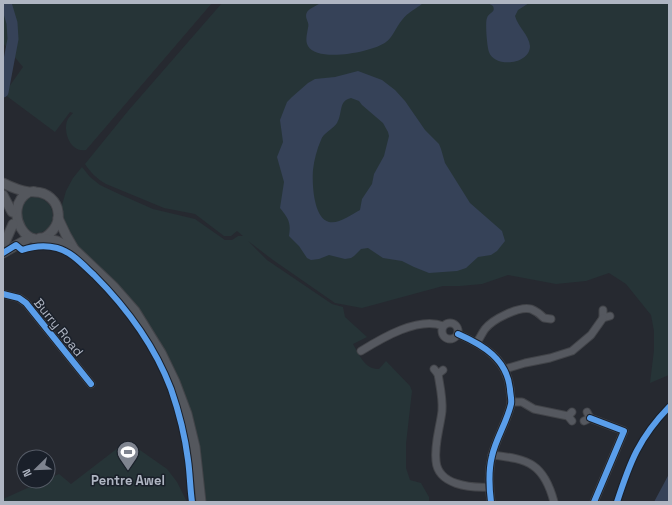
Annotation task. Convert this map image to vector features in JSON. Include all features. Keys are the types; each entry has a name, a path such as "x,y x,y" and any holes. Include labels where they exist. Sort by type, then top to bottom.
{"main road":[{"path":"3,183 29,192 40,192 50,197 56,204 58,218 74,249 113,286 134,311 161,353 175,382 187,414 195,447 201,502"},
{"path":"12,212 16,201 29,192"},
{"path":"3,195 12,212 13,224 3,247"},
{"path":"40,238 49,234 53,230 58,218"},
{"path":"13,224 20,233 29,238 57,241 74,249"},
{"path":"3,253 29,238"}],"street":[{"name":"Burry Road","path":"3,294 16,297 26,303 91,384"},
{"path":"477,342 486,328 500,317 517,310 530,308 547,318 542,327"},
{"path":"505,369 572,351 592,335 607,317 603,310"},
{"path":"361,350 393,334 411,327 428,323 443,326 447,323 455,325 458,329 458,334"},
{"path":"443,326 442,331 445,338 452,339 458,334"},
{"path":"458,334 477,342 493,354 505,369 509,385 511,402 492,455 489,471 491,502"},
{"path":"439,371 442,410 437,435 436,462 442,475 454,483 473,488 489,487"},
{"path":"511,402 522,402 534,409 571,416"},
{"path":"587,417 624,431 594,502"},
{"path":"492,455 512,457 529,463 540,471 547,480 554,502"}],"shaded area":[{"path":"3,3 212,3 86,150 81,150 72,145 67,136 67,121 73,113 70,112 55,132 4,94 23,67 3,43"},
{"path":"222,3 669,3 669,375 650,383 654,350 654,331 651,315 626,284 609,273 586,281 556,284 508,275 482,284 443,286 362,308 335,303 248,241 267,260 332,304 343,307 345,317 367,337 353,344 363,361 374,369 379,369 386,361 410,386 412,391 406,444 406,468 410,480 421,483 429,497 429,502 206,502 199,451 173,367 159,340 141,313 120,288 72,240 65,226 62,214 62,205 66,191 73,178 82,167 90,177 100,185 153,209 195,219 225,240 232,240 238,236 243,236 237,231 231,236 224,236 195,214 164,208 106,184 94,175 85,164 128,111"},
{"path":"33,197 42,199 52,210 53,217 51,224 47,229 40,233 31,233 16,215 26,199"},
{"name":"Pentre Awel","path":"127,441 167,469 177,482 187,502 3,502 3,499 25,489 56,489 56,475 59,474 71,484"}],"water":[{"path":"320,3 423,3 404,17 386,42 379,46 358,52 333,55 313,51 307,44 306,37 308,25 306,13"},
{"path":"488,3 529,3 518,10 515,16 518,24 526,35 530,46 524,57 511,62 504,62 492,57 488,49 486,24 487,18 494,8"},
{"path":"358,71 382,80 395,90 405,101 425,130 439,144 445,163 470,203 502,231 505,241 497,251 491,255 478,257 466,268 457,271 429,273 402,261 383,258 368,248 361,249 351,258 345,259 329,255 319,259 311,260 307,258 299,246 289,236 289,221 280,208 284,182 277,157 283,142 280,120 287,102 308,83 315,79 335,77","holes":["351,98 359,101 383,123 389,136 384,156 374,174 372,184 362,199 360,210 337,222 329,222 324,219 317,207 313,191 313,166 322,138 337,123 344,102"]},
{"path":"669,474 669,502 654,502"}],"waterway":[{"path":"3,92 13,39 12,23 6,3"}],"cycle path":[{"path":"3,253 16,245 22,250 44,246 53,247 68,252 94,275 118,300 148,342 171,389 185,442 189,465 192,502"},
{"path":"3,294 19,298 26,303 91,384"},
{"path":"458,334 485,348 492,354 499,361 508,378 511,404 494,449 491,462 489,479 491,502"},
{"path":"617,502 631,463 643,440 650,429 669,407"},
{"path":"590,418 624,431 594,502"}],"place":[{"name":"Pentre Awel","path":"128,472"}]}
